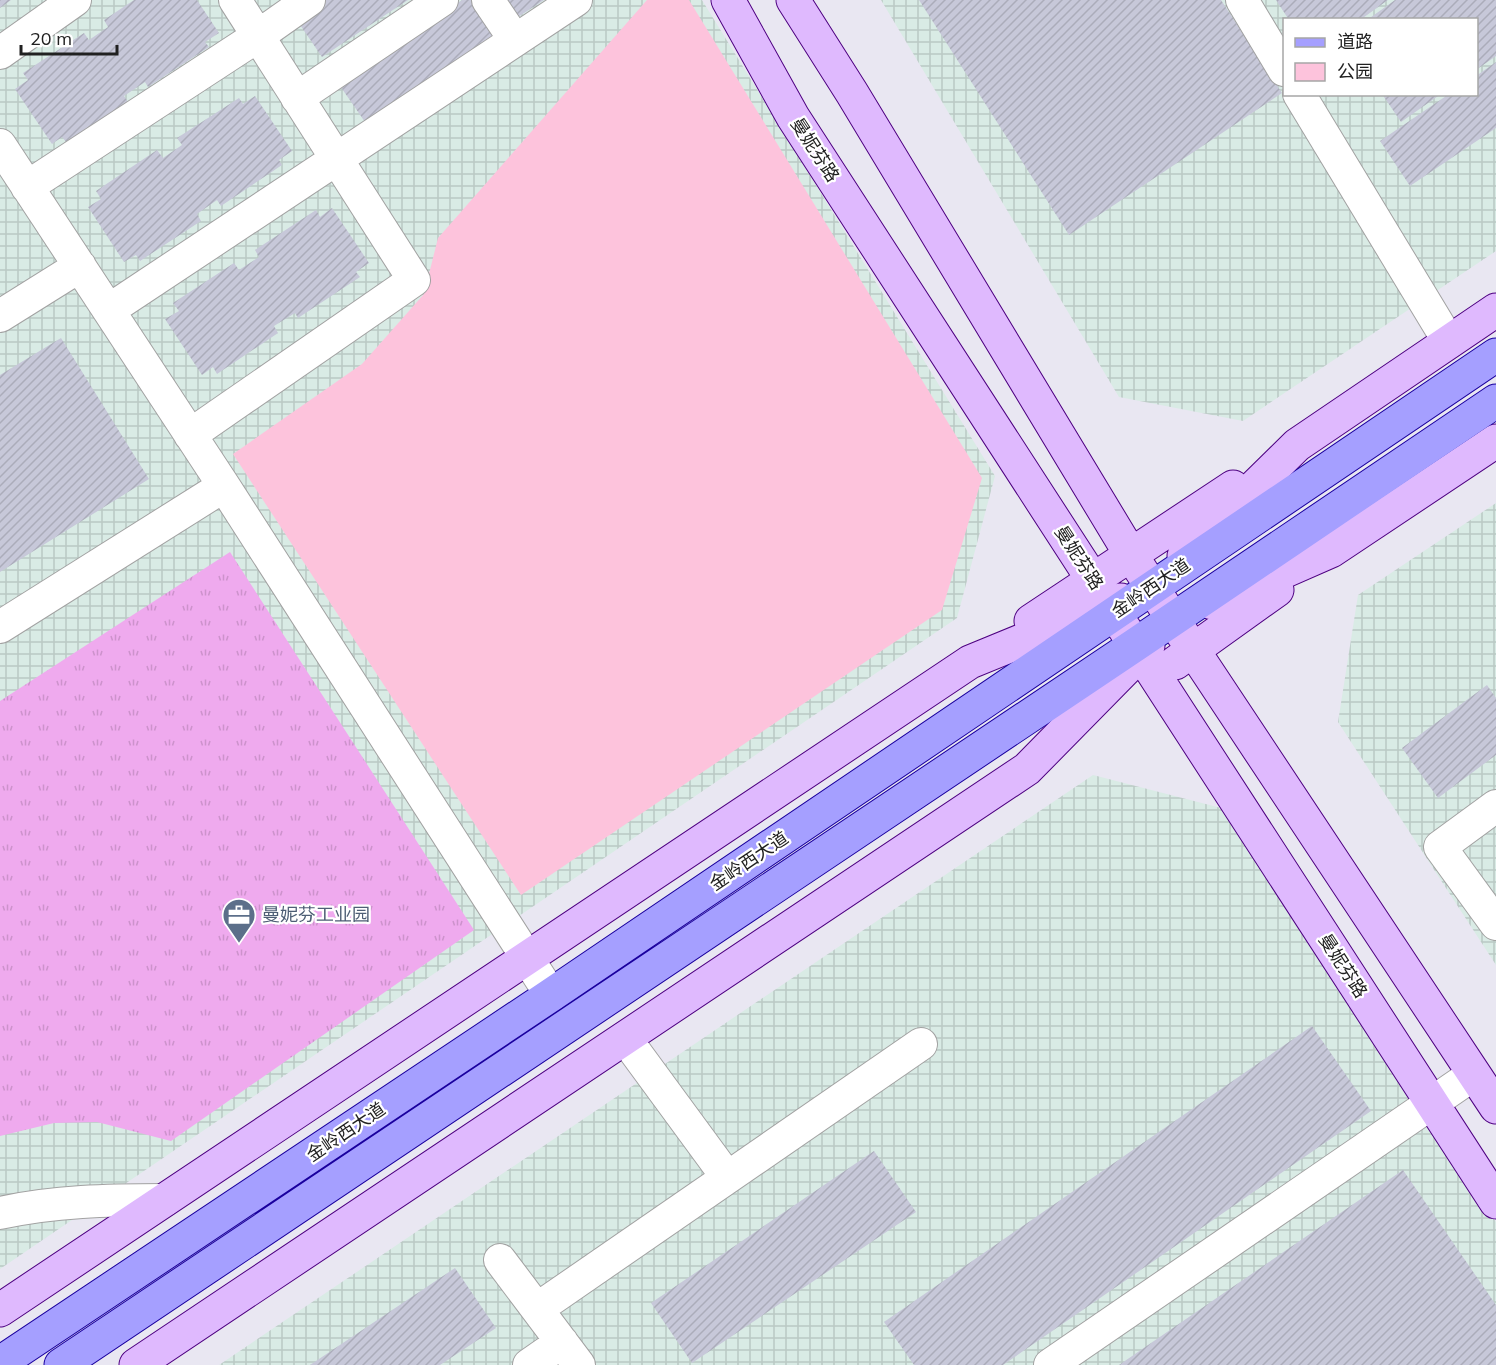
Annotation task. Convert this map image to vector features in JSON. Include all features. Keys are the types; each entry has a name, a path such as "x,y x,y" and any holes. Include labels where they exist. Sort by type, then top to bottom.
{"main road":[{"name":"金岭西大道","path":"0,1363 551,994 1106,599 1153,587 1496,356"},
{"name":"金岭西大道","path":"61,1365 1144,658 1173,620 1496,401"}],"street":[{"path":"0,53 75,0"},
{"path":"190,435 414,280 235,0"},
{"path":"27,187 258,36 309,0"},
{"path":"297,98 442,0"},
{"path":"488,0 515,40"},
{"path":"109,310 576,0"},
{"name":"曼妮芬路","path":"728,0 793,117 1496,1202"},
{"path":"793,0 870,122 1131,555 1496,1107"},
{"path":"1242,0 1283,68"},
{"path":"1300,96 1449,342"},
{"path":"0,146 224,486 551,994"},
{"path":"0,316 80,266"},
{"path":"0,1310 970,662 1106,599 1131,555 1496,310"},
{"path":"136,1365 1027,769 1144,658 1193,650 1331,551 1496,441"},
{"path":"1153,587 1297,445"},
{"path":"0,627 224,486"},
{"path":"1173,620 1331,551"},
{"path":"1496,807 1440,848 1496,924"},
{"path":"625,1038 727,1177"},
{"path":"537,1309 921,1044"},
{"path":"1050,1365 1474,1074"},
{"path":"0,1213 57,1204 111,1200 165,1200"},
{"path":"500,1260 570,1354 529,1365"}],"shaded area":[{"name":"曼妮芬工业园","path":"0,0 702,0 995,476 957,618 0,1269"},
{"path":"881,0 1496,0 1496,251 1243,421 1119,397"},
{"path":"1496,503 1496,965 1338,722 1358,595"},
{"path":"1093,775 1229,810 1496,1222 1496,1365 219,1365"}],"green space":[{"path":"647,0 689,0 982,478 942,610 521,895 233,454 362,364 424,294 438,238"},
{"path":"230,552 474,930 171,1141 97,1122 54,1123 0,1136 0,701"}],"building":[{"path":"0,0 11,0 0,8"},
{"path":"134,0 197,0 219,33 205,42 209,47 148,87 145,82 124,96 128,102 67,143 62,137 52,144 15,89 28,80 23,73 84,33 89,40 108,27 104,20"},
{"path":"323,0 408,0 322,57 296,19"},
{"path":"462,0 473,0 496,34 365,122 338,83"},
{"path":"506,0 544,0 518,17"},
{"path":"919,0 1221,0 1282,93 1069,235"},
{"path":"1276,0 1388,0 1363,18 1288,18"},
{"path":"1395,0 1496,0 1496,56 1478,69 1478,18 1370,18"},
{"path":"1496,62 1496,128 1410,186 1380,141 1446,96 1478,96 1478,75"},
{"path":"255,96 292,151 279,160 282,165 221,206 217,200 197,214 201,221 140,261 136,255 124,262 88,207 101,199 96,191 157,150 163,158 182,145 177,138 239,98 243,104"},
{"path":"1383,96 1438,96 1401,122"},
{"path":"332,208 369,263 356,272 360,277 298,318 295,313 274,326 278,333 217,374 213,367 202,375 165,319 179,311 173,303 234,263 239,270 259,257 255,250 316,210 320,217"},
{"path":"61,338 149,479 0,572 0,375"},
{"path":"1487,685 1496,698 1496,755 1438,798 1402,748"},
{"path":"1312,1026 1371,1111 1003,1365 914,1365 884,1322"},
{"path":"874,1151 916,1212 692,1363 651,1303"},
{"path":"1403,1170 1496,1305 1496,1365 1119,1365"},
{"path":"455,1268 496,1328 440,1365 310,1365"}],"place":[{"name":"曼妮芬工业园","path":"239,944"}]}
